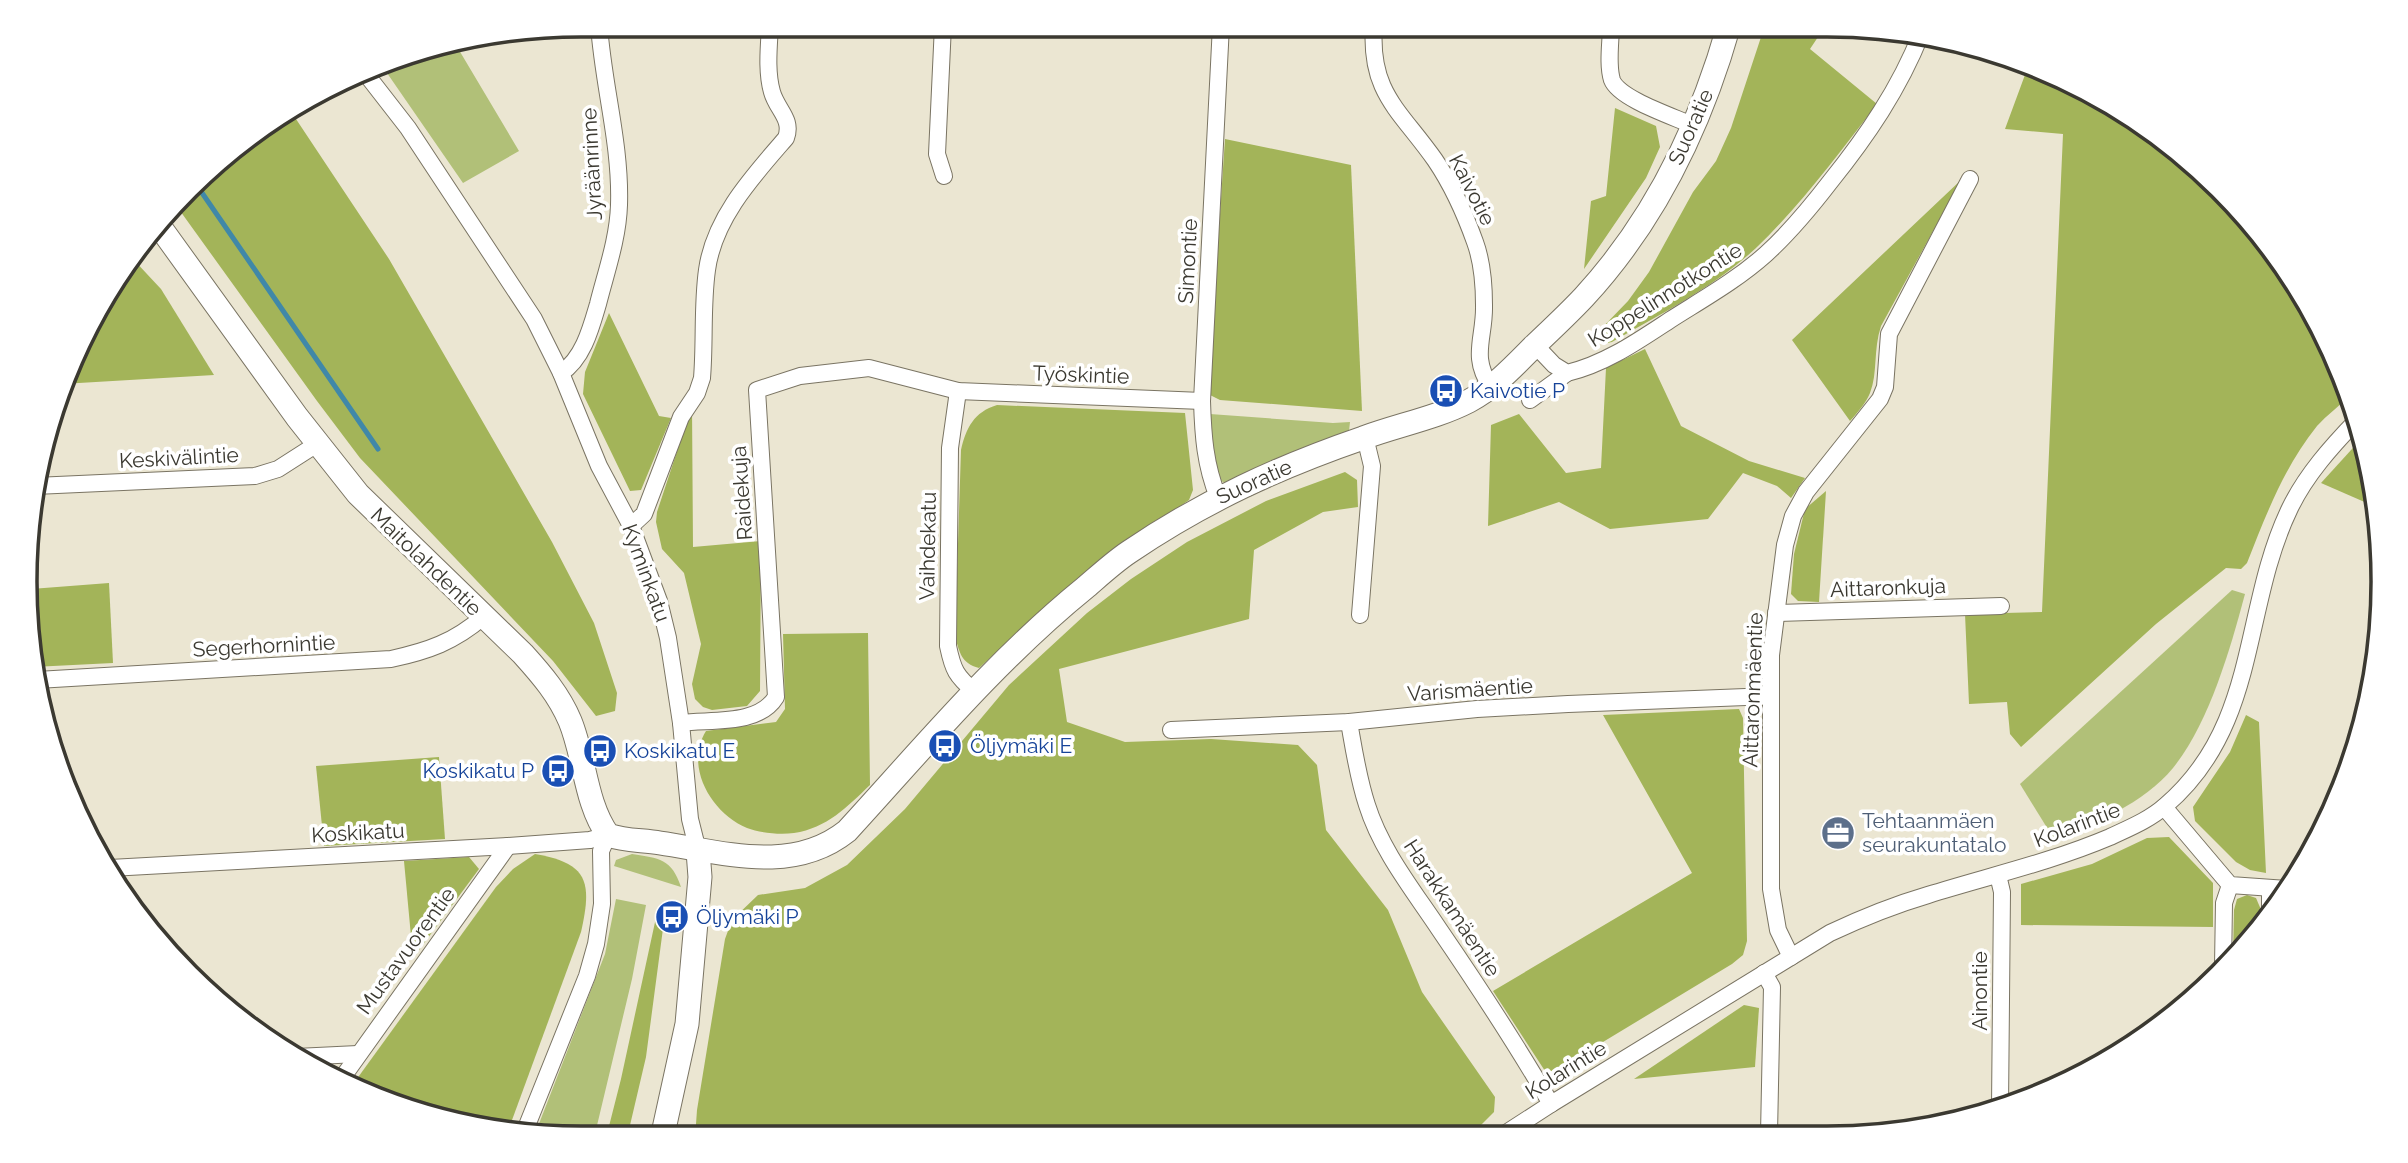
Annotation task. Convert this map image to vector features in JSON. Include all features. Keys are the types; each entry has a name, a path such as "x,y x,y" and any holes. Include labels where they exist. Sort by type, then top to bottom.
{"street":[{"name":"Jyräänrinne","path":"561,373 576,360 592,324 617,228 619,193 609,92 600,37"},
{"path":"631,526 644,514 681,417 697,393 702,378 707,270 720,228 752,176 786,138 789,130 789,123 774,100 771,88 769,37"},
{"path":"942,37 937,155 944,176"},
{"name":"Simontie","path":"1219,497 1210,478 1205,453 1202,401 1220,37"},
{"name":"Kaivotie","path":"1375,37 1376,71 1386,94 1436,162 1460,204 1476,244 1485,306 1479,361 1481,372 1491,387"},
{"path":"1611,37 1611,72 1614,85 1626,95 1694,125"},
{"name":"Suoratie","path":"698,851 767,857 798,855 825,846 847,831 975,692 1060,608 1127,553 1219,497 1283,468 1365,437 1452,409 1491,387 1585,295 1623,248 1662,189 1694,125 1725,37"},
{"name":"Koppelinnotkontie","path":"1530,400 1567,373 1609,358 1737,277 1765,255 1794,226 1877,120 1909,64 1917,44"},
{"name":"Kyminkatu","path":"370,79 408,128 534,319 561,373 584,434 631,526 659,600 681,723 690,819 698,851 700,877 687,1024 665,1126"},
{"name":"Aittaronmäentie","path":"1791,957 1778,930 1771,889 1771,655 1785,545 1793,516 1811,486 1881,399 1886,378 1889,334 1970,179"},
{"name":"Maitolahdentie","path":"164,232 317,444 373,511 545,678 558,696 570,722 600,824 608,835"},
{"path":"1535,345 1554,365 1567,373"},
{"name":"Raidekuja","path":"681,723 758,715 771,706 776,697 757,390 800,376 869,368 958,391"},
{"name":"Työskintie","path":"958,391 1202,401"},
{"name":"Vaihdekatu","path":"958,391 950,448 948,646 958,677 975,692"},
{"name":"Kolarintie","path":"1519,1126 1830,933 1869,915 1927,895 2080,850 2134,826 2164,807 2191,777 2222,732 2241,683 2275,545 2289,508 2308,477 2349,429"},
{"path":"1360,615 1371,466 1365,437"},
{"name":"Keskivälintie","path":"45,486 255,476 278,469 317,444"},
{"name":"Aittaronkuja","path":"1776,613 2001,606"},
{"name":"Segerhornintie","path":"46,679 391,659 451,641 483,617"},
{"name":"Varismäentie","path":"1171,730 1349,722 1477,709 1771,696"},
{"name":"Harakkamäentie","path":"1349,722 1367,806 1375,825 1408,882 1551,1104"},
{"path":"2164,807 2230,885 2276,889"},
{"path":"528,1123 593,955 603,904 601,851 608,835 622,840 657,842 698,851"},
{"name":"Koskikatu","path":"119,868 508,846 590,840 608,835"},
{"name":"Mustavuorentie","path":"346,1072 508,846"},
{"name":"Ainontie","path":"1998,876 2002,892 2000,1098"},
{"path":"2223,955 2224,903 2230,885"},
{"path":"1764,972 1772,987 1769,1126"},
{"path":"315,1056 358,1054"}],"green space":[{"path":"1761,37 1818,37 1810,49 1877,104 1804,196 1773,231 1740,262 1687,299 1612,342 1602,344 1598,341 1599,331 1628,301 1649,272 1693,192 1716,161 1731,128"},
{"path":"459,51 519,151 463,183 387,73"},
{"path":"2025,74 2099,110 2158,149 2212,196 2259,250 2298,309 2330,373 2341,404 2317,426 2295,458 2261,527 2247,563 2241,569 2226,568 2156,624 2021,747 2010,734 2007,702 1969,704 1965,614 2042,612 2063,134 2005,129"},
{"path":"1615,108 1656,126 1660,147 1646,178 1584,269 1591,201 1606,196"},
{"path":"296,118 389,259 552,542 594,623 617,693 615,711 596,716 553,661 360,458 181,212 250,149"},
{"path":"1225,139 1351,165 1362,411 1220,400 1208,394"},
{"path":"1961,180 1881,326 1870,393 1850,421 1792,340"},
{"path":"139,265 161,289 214,375 74,383 110,309"},
{"path":"609,313 659,416 671,418 641,490 630,491 583,394 585,372"},
{"path":"1645,349 1681,426 1749,461 1805,478 1791,498 1777,486 1743,473 1708,519 1610,529 1559,502 1488,526 1491,425 1519,414 1566,473 1601,468 1606,368"},
{"path":"997,405 1185,413 1193,490 1189,500 1155,521 1078,578 979,668 965,660 955,637 961,450 972,422 982,412"},
{"path":"692,406 693,547 761,541 760,691 747,706 712,710 703,707 695,699 692,684 701,644 684,573 662,549 656,522"},
{"path":"1210,414 1350,422 1349,431 1228,484 1220,480 1211,464"},
{"path":"2354,446 2366,503 2321,483"},
{"path":"1345,472 1357,480 1358,507 1323,512 1254,550 1249,619 1059,669 1067,722 1125,742 1211,739 1298,745 1317,765 1326,830 1388,910 1422,992 1495,1097 1494,1112 1480,1126 696,1126 725,939 732,920 758,895 805,888 847,865 905,809 1009,685 1087,613 1131,579 1187,542 1266,501"},
{"path":"1826,491 1819,602 1798,601 1791,594 1794,554 1805,509"},
{"path":"109,583 113,663 43,666 37,589"},
{"path":"2232,590 2245,594 2217,685 2186,750 2173,768 2148,792 2086,827 2054,839 2020,784"},
{"path":"868,633 870,785 836,815 806,830 776,834 747,828 734,821 712,800 700,773 700,745 706,731 776,722 785,709 783,634"},
{"path":"1739,709 1743,718 1747,941 1743,955 1555,1071 1545,1071 1493,991 1692,873 1603,715"},
{"path":"2246,715 2259,722 2266,873 2250,870 2236,862 2195,821 2193,807 2230,752"},
{"path":"439,757 445,839 324,846 316,766"},
{"path":"2169,837 2213,883 2213,927 2021,925 2021,884 2092,864 2147,838"},
{"path":"535,854 567,863 582,878 586,888 586,900 581,932 511,1122 441,1108 358,1078 496,887 513,869"},
{"path":"632,854 650,857 669,865 681,887 614,866 616,860"},
{"path":"469,857 479,869 413,958 404,861"},
{"path":"2247,895 2256,898 2261,910 2233,944 2234,910 2237,899"},
{"path":"616,899 646,905 632,979 597,1126 539,1124 605,954"},
{"path":"657,913 664,921 646,1057 630,1126 609,1126"},
{"path":"1744,1005 1759,1008 1755,1067 1634,1079"}],"waterway":[{"path":"201,191 378,449"}],"place":[{"name":"Kaivotie P","path":"1446,391"},
{"name":"Öljymäki E","path":"945,746"},
{"name":"Koskikatu E","path":"600,751"},
{"name":"Koskikatu P","path":"558,771"},
{"name":"Tehtaanmäen seurakuntatalo","path":"1838,833"},
{"name":"Öljymäki P","path":"672,917"}]}
